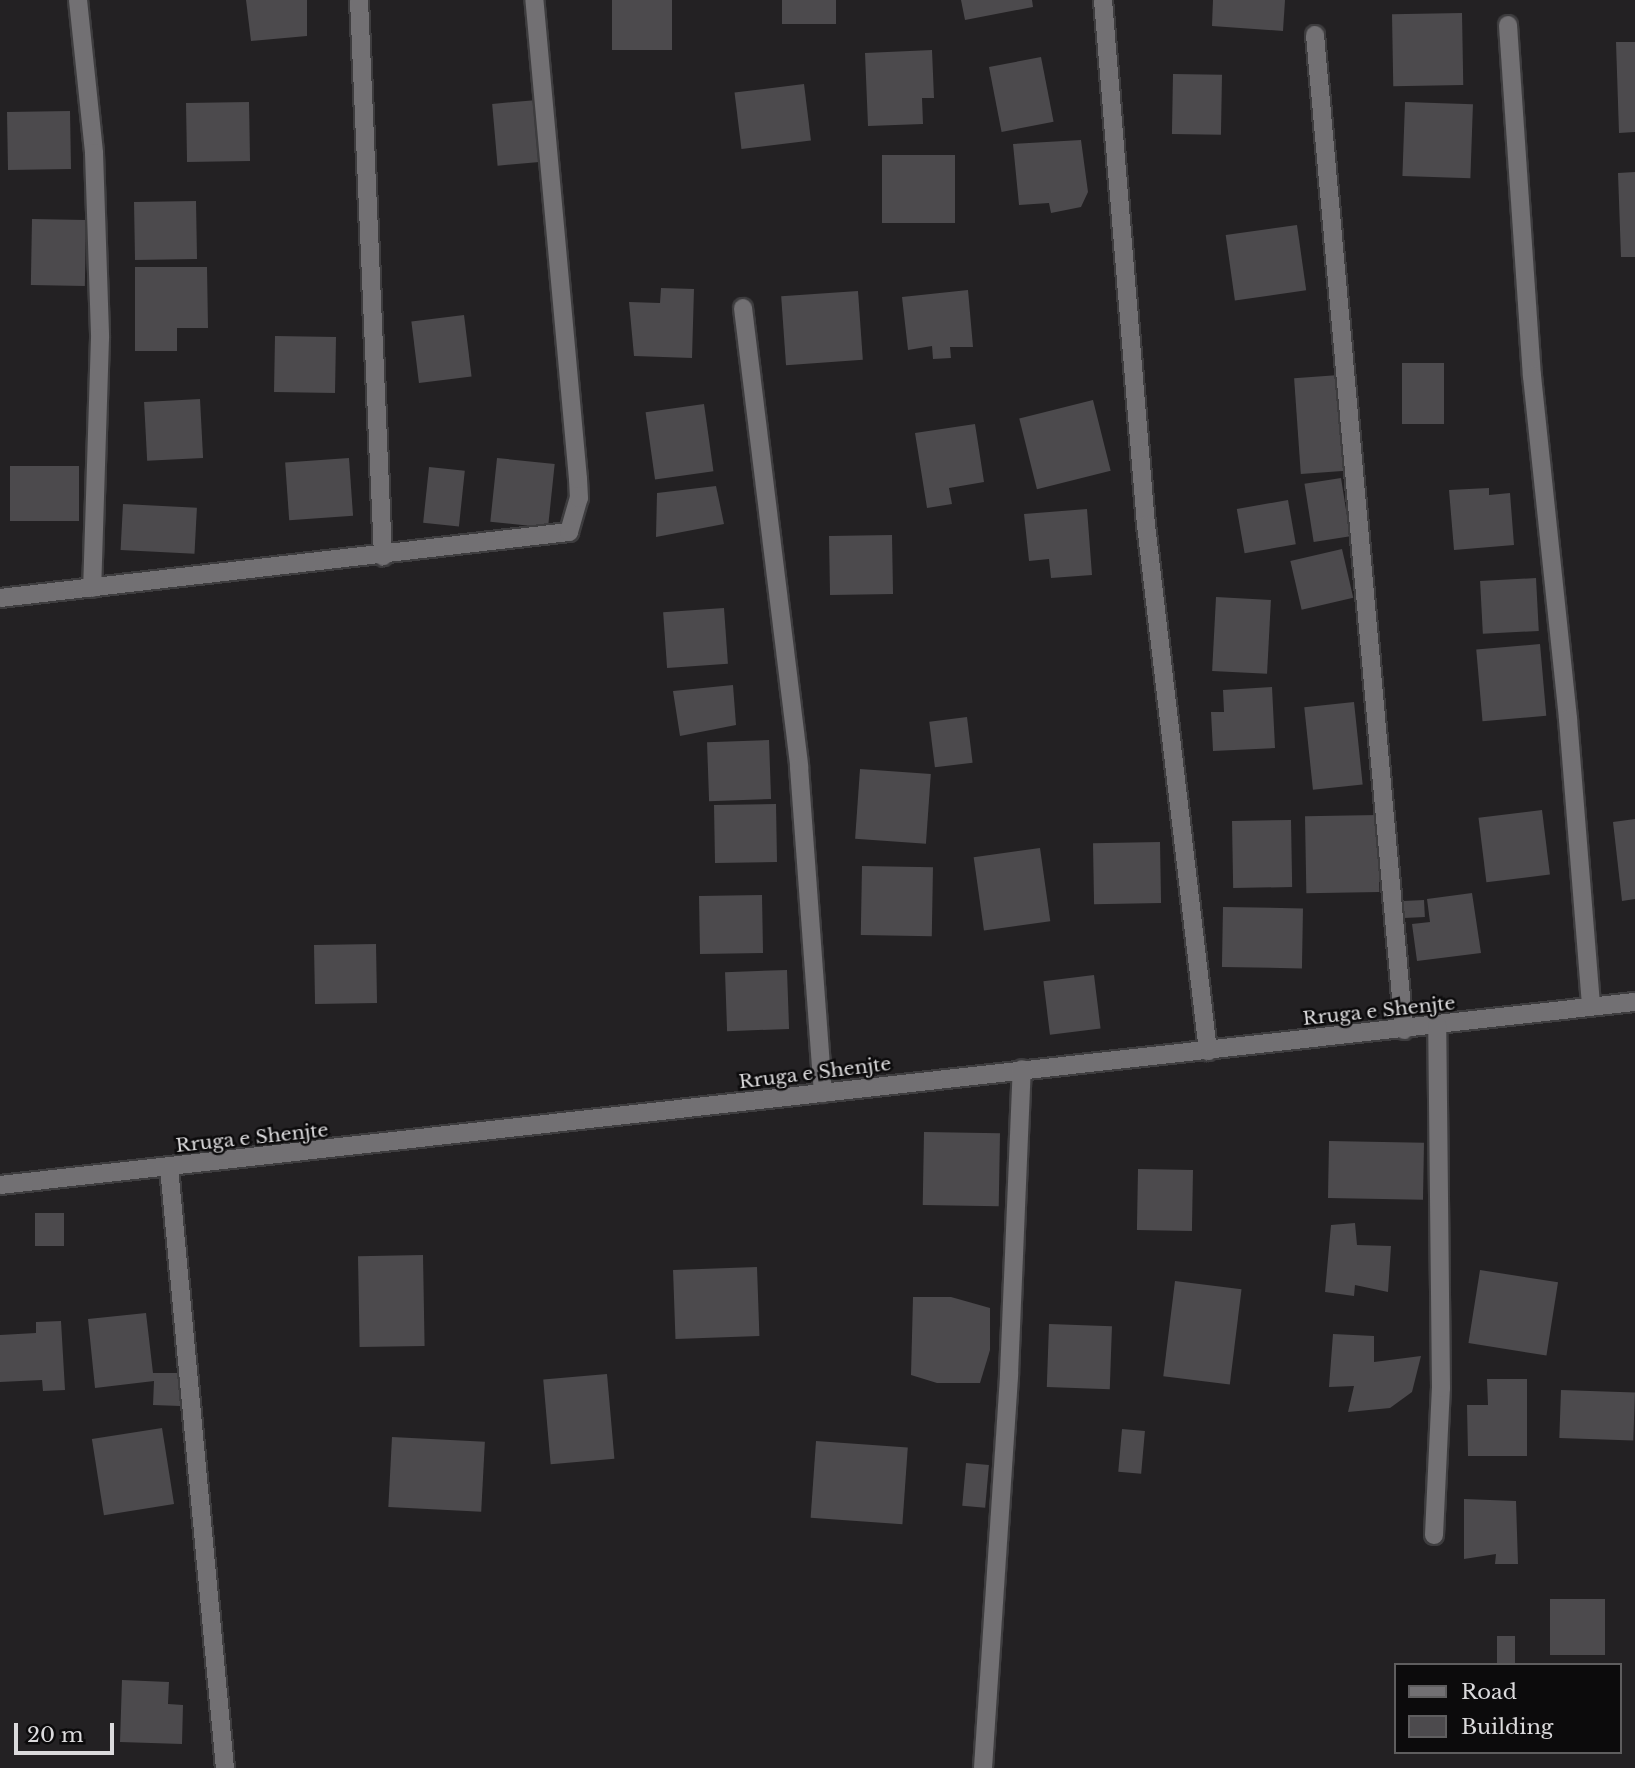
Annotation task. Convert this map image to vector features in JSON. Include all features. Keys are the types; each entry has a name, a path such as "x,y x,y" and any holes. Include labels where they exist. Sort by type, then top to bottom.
{"street":[{"path":"78,0 94,153 100,338 92,588"},
{"path":"359,0 383,556"},
{"path":"0,598 558,537 569,532 575,519 578,479 534,0"},
{"path":"1104,0 1146,525 1208,1051"},
{"path":"1508,25 1532,376 1568,719 1591,1006"},
{"path":"1315,35 1404,1030"},
{"path":"743,308 799,767 823,1093"},
{"name":"Rruga e Shenjte","path":"0,1185 1022,1069 1404,1030 1635,1002"},
{"path":"1434,1535 1441,1388 1437,1026"},
{"path":"983,1768 1009,1374 1022,1069"},
{"path":"170,1167 225,1768"}],"building":[{"path":"246,0 307,0 307,36 251,41"},
{"path":"612,0 672,0 672,50 612,50"},
{"path":"782,0 836,0 836,24 782,24"},
{"path":"961,0 1032,0 1033,7 965,20"},
{"path":"1213,0 1285,0 1283,31 1212,26"},
{"path":"1462,13 1463,85 1393,86 1392,14"},
{"path":"1616,42 1635,42 1635,132 1619,133"},
{"path":"932,50 934,98 922,98 923,124 868,126 865,53"},
{"path":"1041,57 1054,122 1002,132 989,67"},
{"path":"1173,74 1222,75 1221,135 1172,134"},
{"path":"804,84 811,141 741,149 735,93"},
{"path":"537,100 542,162 498,166 492,104"},
{"path":"249,102 250,161 187,162 186,103"},
{"path":"1405,102 1473,104 1470,178 1402,176"},
{"path":"70,111 71,169 8,170 7,112"},
{"path":"1081,140 1088,192 1081,207 1051,213 1049,203 1019,205 1013,144"},
{"path":"882,155 955,155 955,223 882,223"},
{"path":"1635,172 1635,257 1621,257 1618,173"},
{"path":"196,201 197,259 135,260 134,202"},
{"path":"32,219 86,220 85,286 31,285"},
{"path":"1297,225 1306,290 1235,300 1226,235"},
{"path":"135,267 207,267 208,328 177,328 177,351 135,351"},
{"path":"661,288 694,289 692,358 634,356 629,302 660,303"},
{"path":"968,290 973,347 950,347 951,358 933,359 932,346 908,350 902,297"},
{"path":"858,291 863,360 786,365 781,296"},
{"path":"464,315 472,377 419,383 411,321"},
{"path":"275,336 336,337 335,393 274,392"},
{"path":"1402,363 1444,363 1444,424 1402,424"},
{"path":"1339,375 1346,471 1301,474 1294,378"},
{"path":"200,399 203,458 147,461 144,402"},
{"path":"1093,400 1111,471 1037,489 1019,418"},
{"path":"704,404 713,471 655,480 646,412"},
{"path":"975,424 984,482 949,488 952,504 927,508 915,433"},
{"path":"349,458 353,516 289,520 285,462"},
{"path":"497,458 555,464 548,528 490,522"},
{"path":"10,466 79,466 79,521 10,521"},
{"path":"429,467 465,471 459,526 423,523"},
{"path":"1341,478 1350,536 1314,542 1304,484"},
{"path":"716,486 724,524 656,537 657,493"},
{"path":"1489,488 1489,495 1510,493 1514,545 1454,550 1449,490"},
{"path":"1288,500 1296,544 1245,553 1237,509"},
{"path":"123,504 197,508 194,554 121,550"},
{"path":"1087,509 1092,575 1051,578 1049,559 1029,561 1024,514"},
{"path":"892,535 893,594 830,595 829,536"},
{"path":"1342,549 1353,598 1302,610 1290,561"},
{"path":"1536,578 1539,631 1483,634 1480,581"},
{"path":"1216,597 1271,600 1267,674 1212,671"},
{"path":"724,608 728,664 667,668 663,612"},
{"path":"1540,644 1546,716 1483,721 1476,650"},
{"path":"733,685 736,725 680,736 673,691"},
{"path":"1272,687 1275,748 1213,751 1211,712 1224,712 1223,690"},
{"path":"1354,702 1363,785 1313,790 1304,707"},
{"path":"967,717 973,763 935,767 929,722"},
{"path":"769,740 771,799 709,801 707,742"},
{"path":"860,769 931,774 926,844 855,839"},
{"path":"776,804 777,862 715,863 714,805"},
{"path":"1542,810 1550,875 1486,882 1478,818"},
{"path":"1378,815 1379,892 1306,893 1305,816"},
{"path":"1635,819 1635,899 1622,901 1613,822"},
{"path":"1291,820 1292,887 1233,888 1232,821"},
{"path":"1160,842 1161,903 1094,904 1093,843"},
{"path":"1040,848 1050,921 984,931 974,857"},
{"path":"862,866 933,867 932,936 861,935"},
{"path":"1472,893 1481,953 1417,961 1412,924 1430,922 1427,899"},
{"path":"762,895 763,953 700,954 699,896"},
{"path":"1424,900 1425,917 1404,918 1403,901"},
{"path":"1223,907 1303,908 1302,968 1222,967"},
{"path":"376,944 377,1003 315,1004 314,945"},
{"path":"787,970 789,1029 727,1031 725,972"},
{"path":"1094,975 1101,1029 1050,1035 1043,981"},
{"path":"924,1132 1000,1133 999,1206 923,1205"},
{"path":"1329,1141 1424,1143 1423,1200 1328,1198"},
{"path":"1138,1169 1193,1170 1192,1231 1137,1230"},
{"path":"35,1213 64,1213 64,1246 35,1246"},
{"path":"1355,1223 1357,1245 1391,1246 1388,1292 1355,1285 1354,1296 1325,1292 1331,1225"},
{"path":"423,1255 425,1346 360,1347 358,1256"},
{"path":"757,1267 759,1336 675,1339 673,1270"},
{"path":"1480,1270 1558,1282 1546,1355 1468,1343"},
{"path":"1175,1281 1242,1289 1230,1384 1163,1376"},
{"path":"913,1297 951,1297 990,1308 990,1350 980,1383 937,1383 911,1375"},
{"path":"146,1313 153,1373 180,1373 180,1406 153,1405 154,1381 95,1388 88,1319"},
{"path":"61,1321 65,1390 43,1391 42,1380 0,1382 0,1335 36,1333 36,1322"},
{"path":"1049,1324 1112,1326 1110,1389 1047,1387"},
{"path":"1333,1334 1374,1336 1374,1362 1421,1356 1412,1392 1390,1408 1348,1412 1354,1386 1329,1387"},
{"path":"607,1374 614,1459 551,1464 543,1380"},
{"path":"1487,1379 1527,1379 1527,1456 1468,1456 1467,1405 1488,1405"},
{"path":"1561,1390 1635,1393 1633,1441 1559,1438"},
{"path":"162,1428 174,1504 104,1515 92,1439"},
{"path":"1122,1429 1145,1431 1141,1474 1118,1472"},
{"path":"392,1437 485,1442 481,1512 388,1507"},
{"path":"816,1441 908,1447 902,1524 811,1518"},
{"path":"966,1463 989,1465 985,1508 962,1506"},
{"path":"1464,1499 1516,1501 1518,1564 1495,1564 1496,1554 1464,1559"},
{"path":"1550,1599 1605,1599 1605,1655 1550,1655"},
{"path":"1497,1636 1515,1636 1515,1663 1497,1663"},
{"path":"122,1680 169,1682 168,1704 183,1705 182,1744 120,1742"}]}
